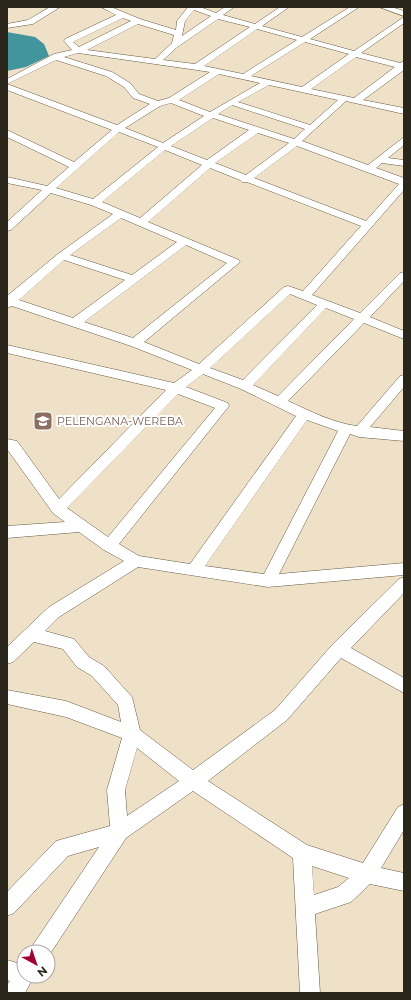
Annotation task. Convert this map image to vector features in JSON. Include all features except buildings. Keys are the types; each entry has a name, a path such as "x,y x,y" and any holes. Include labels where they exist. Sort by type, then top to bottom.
{"street":[{"path":"7,26 30,22 56,7"},
{"path":"105,7 138,21 179,34"},
{"path":"173,46 179,34 181,21 193,7 217,16 403,66"},
{"path":"156,62 173,46 230,7"},
{"path":"197,67 285,7"},
{"path":"244,77 355,7"},
{"path":"383,7 404,14"},
{"path":"122,14 68,41 78,51 197,67 404,111"},
{"path":"305,90 404,19"},
{"path":"7,82 57,56 78,51 138,21"},
{"path":"57,56 109,74 127,85 136,96 156,104"},
{"path":"357,100 403,66"},
{"path":"7,228 119,128 156,104 172,100 217,72"},
{"path":"95,203 165,146 231,102 266,82"},
{"path":"7,87 119,128 245,180 368,225"},
{"path":"245,180 295,143 345,98"},
{"path":"172,100 210,116 257,130 370,168 404,183 305,296"},
{"path":"231,102 311,128"},
{"path":"140,223 208,164 257,130"},
{"path":"7,133 75,166"},
{"path":"370,168 404,140"},
{"path":"379,160 404,163"},
{"path":"7,180 49,189 95,203 235,262 135,343"},
{"path":"8,302 62,256 120,214"},
{"path":"74,322 184,241"},
{"path":"62,256 134,278"},
{"path":"280,402 404,275"},
{"path":"58,509 176,388 201,368 288,289 404,335"},
{"path":"8,302 74,322 135,343 245,386 304,414 346,429 360,432 404,436"},
{"path":"245,386 324,304"},
{"path":"7,349 176,388 223,406 109,546"},
{"path":"360,432 404,379"},
{"path":"194,571 304,414"},
{"path":"268,581 346,429"},
{"path":"7,444 12,444 58,509 109,546 136,561 268,581 404,569"},
{"path":"7,532 82,526"},
{"path":"7,657 54,612 84,595 136,561"},
{"path":"7,906 63,848 120,832 193,781 281,714 339,649 404,583"},
{"path":"31,634 68,644 83,662 98,671 126,702 132,734 116,790 120,832 45,944"},
{"path":"339,649 404,686"},
{"path":"7,697 66,709 132,734 193,781 302,853 367,874 404,882"},
{"path":"305,908 344,895 367,874 404,813"},
{"path":"302,853 310,993"},
{"path":"14,993 19,984"}],"water":[{"path":"7,32 35,37 44,44 49,56 26,67 7,71"}],"place":[{"name":"PELENGANA-WEREBA","path":"43,421"}]}
